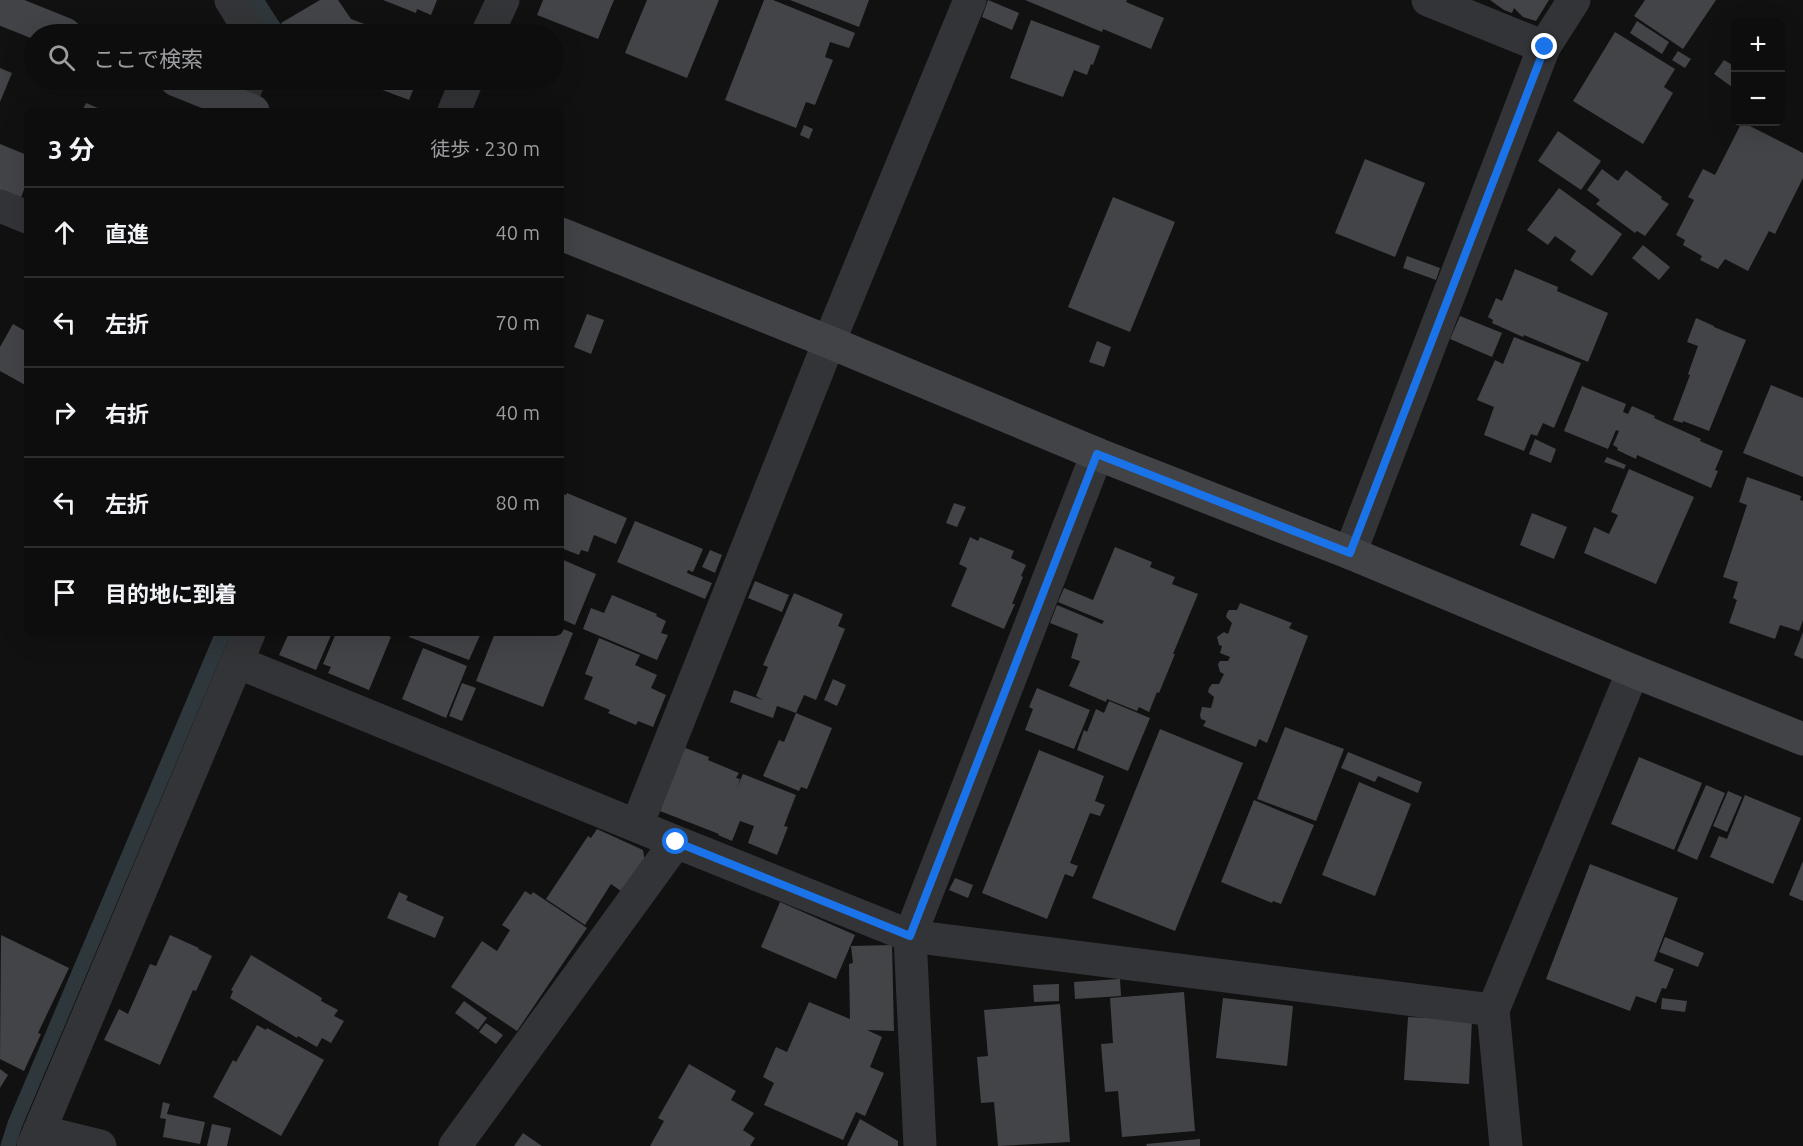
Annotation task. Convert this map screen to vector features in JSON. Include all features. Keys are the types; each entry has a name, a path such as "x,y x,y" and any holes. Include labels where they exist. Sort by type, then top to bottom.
{"street":[{"path":"231,0 246,24"},
{"path":"492,24 503,0"},
{"path":"637,825 829,342 970,0"},
{"path":"1428,0 1545,47"},
{"path":"1350,553 1545,47 1574,0"},
{"path":"0,8 40,24"},
{"path":"213,90 247,99"},
{"path":"455,108 463,90"},
{"path":"0,206 24,216"},
{"path":"564,235 829,342 1097,454 1350,553 1803,739"},
{"path":"920,1146 910,936 1097,454"},
{"path":"100,1146 36,1139 243,648 676,842 910,936 1493,1010"},
{"path":"1506,1146 1493,1010 1633,671"},
{"path":"455,1146 676,842"}],"building":[{"path":"320,0 338,0 351,19 364,24 282,24"},
{"path":"383,0 437,0 431,15 417,9 416,13"},
{"path":"543,0 614,0 598,39 537,15"},
{"path":"647,0 719,0 687,78 625,53"},
{"path":"764,0 773,0 855,33 849,48 830,42 825,57 833,60 815,105 806,102 796,128 725,100"},
{"path":"790,0 869,0 859,27"},
{"path":"988,0 1019,13 1012,30 982,17"},
{"path":"1025,0 1127,0 1126,2 1164,18 1151,49 1103,29 1102,32"},
{"path":"1490,0 1549,0 1536,21 1523,17 1514,8 1512,13 1504,10"},
{"path":"1645,0 1716,0 1683,49 1634,16"},
{"path":"1031,20 1100,46 1087,75 1074,70 1063,97 1010,78"},
{"path":"1637,21 1669,42 1662,54 1630,33"},
{"path":"1615,32 1675,69 1664,87 1673,93 1643,144 1573,101"},
{"path":"1678,51 1691,59 1685,68 1672,60"},
{"path":"1724,60 1731,64 1731,86 1714,74"},
{"path":"0,68 12,73 0,102"},
{"path":"382,90 413,90 409,100"},
{"path":"86,103 98,108 84,108"},
{"path":"804,125 813,129 809,139 800,135"},
{"path":"1740,126 1750,126 1803,153 1803,178 1775,234 1769,231 1748,271 1725,259 1718,269 1700,260 1702,256 1683,245 1685,240 1676,235 1694,200 1688,197 1703,169 1715,175"},
{"path":"1558,131 1601,161 1581,190 1538,161"},
{"path":"0,144 24,154 24,190 20,200 0,192"},
{"path":"1365,159 1425,183 1395,257 1335,233"},
{"path":"1602,169 1618,181 1626,170 1669,204 1645,236 1637,231 1635,233 1596,204 1600,200 1587,190"},
{"path":"1559,188 1622,234 1592,276 1570,260 1576,251 1555,236 1548,245 1527,230"},
{"path":"1113,197 1175,222 1130,332 1068,307"},
{"path":"1643,245 1670,267 1659,280 1632,258"},
{"path":"1407,256 1440,268 1436,280 1403,268"},
{"path":"1515,269 1558,287 1557,291 1608,313 1588,362 1492,323 1493,320 1488,317 1496,298 1502,301"},
{"path":"587,314 604,320 591,354 574,347"},
{"path":"1460,316 1502,333 1492,357 1450,339"},
{"path":"1696,318 1746,340 1709,431 1683,421 1683,423 1673,420 1698,346 1687,342"},
{"path":"13,324 24,330 24,384 0,371 0,347"},
{"path":"1514,337 1581,363 1554,428 1543,423 1537,436 1531,434 1524,451 1484,435 1494,407 1477,400 1495,360 1503,364"},
{"path":"1097,341 1111,347 1104,367 1089,362"},
{"path":"1771,385 1803,398 1803,477 1743,453"},
{"path":"1582,386 1626,404 1623,412 1628,414 1632,406 1723,451 1711,488 1637,455 1636,459 1617,450 1618,448 1613,445 1619,431 1616,430 1608,449 1564,431"},
{"path":"1535,439 1556,449 1551,463 1529,454"},
{"path":"1607,457 1626,465 1624,469 1604,462"},
{"path":"1629,469 1694,497 1656,584 1584,553 1594,527 1609,534 1618,515 1611,512"},
{"path":"1747,477 1801,496 1800,500 1803,501 1803,620 1799,631 1780,625 1775,639 1729,623 1737,600 1733,598 1738,582 1723,577 1747,505 1739,502"},
{"path":"567,493 627,518 616,544 594,535 588,552 581,550 579,555 564,549 564,494"},
{"path":"954,503 966,507 957,527 946,523"},
{"path":"1532,513 1567,527 1554,559 1520,545"},
{"path":"635,521 703,549 693,572 688,570 687,573 712,583 705,599 617,562"},
{"path":"970,537 978,541 980,537 1014,551 1011,558 1026,565 1012,604 1015,604 1004,629 951,606 967,568 959,564"},
{"path":"1115,547 1152,562 1150,567 1175,577 1172,584 1198,594 1159,693 1157,692 1149,712 1139,707 1137,711 1107,699 1106,702 1069,686 1080,661 1071,658 1078,634 1050,623 1057,605 1102,624 1104,621 1058,602 1064,588 1093,600"},
{"path":"710,550 722,555 715,573 702,567"},
{"path":"564,560 596,574 575,625 564,620"},
{"path":"755,581 789,595 782,612 748,598"},
{"path":"794,593 843,614 838,626 845,629 816,700 804,695 796,713 777,706 773,718 730,702 734,690 763,700 756,696 768,667 763,665"},
{"path":"612,595 657,614 656,616 666,621 661,633 668,635 657,660 583,629 591,608 604,613"},
{"path":"1240,603 1292,623 1289,628 1308,636 1267,743 1259,739 1256,747 1203,726 1206,721 1201,719 1200,715 1202,707 1211,708 1214,697 1208,692 1209,688 1212,684 1219,684 1224,674 1220,672 1218,664 1220,661 1228,661 1230,657 1220,653 1222,646 1219,645 1217,637 1224,632 1228,634 1232,623 1226,617 1227,613 1229,610 1237,610"},
{"path":"564,629 573,633 543,707 476,681 494,636 564,636"},
{"path":"1803,632 1803,659 1794,655"},
{"path":"288,636 331,636 316,670 279,655"},
{"path":"335,636 391,637 369,690 328,673 331,667 323,664"},
{"path":"409,636 480,636 469,660"},
{"path":"599,638 640,655 635,665 657,675 651,688 666,695 653,727 638,721 636,725 584,699 593,677 585,674"},
{"path":"423,648 467,666 446,718 402,699"},
{"path":"833,679 846,685 837,706 824,700"},
{"path":"462,683 476,688 462,721 449,716"},
{"path":"1037,688 1090,710 1074,749 1025,730 1033,709 1029,707"},
{"path":"1109,701 1150,718 1128,771 1077,750 1084,730 1087,732 1096,709 1104,713"},
{"path":"796,713 832,728 807,789 801,787 799,791 763,776 779,740 784,742"},
{"path":"1285,727 1344,749 1316,821 1257,799"},
{"path":"1160,729 1243,763 1175,931 1092,898"},
{"path":"683,747 709,757 708,760 739,773 736,778 740,779 737,787 743,774 796,795 784,826 788,827 777,855 748,843 754,826 740,821 732,841 660,811"},
{"path":"1039,750 1104,776 1095,801 1105,805 1100,816 1090,813 1070,863 1078,866 1073,877 1065,874 1047,919 982,893"},
{"path":"1348,752 1422,782 1418,793 1378,776 1375,782 1341,768"},
{"path":"1639,757 1702,783 1674,850 1611,824"},
{"path":"1359,782 1411,804 1375,896 1322,875"},
{"path":"1706,785 1725,793 1697,860 1677,851"},
{"path":"1728,791 1742,797 1727,832 1713,826"},
{"path":"1745,795 1801,818 1773,884 1710,857 1719,836 1727,839"},
{"path":"1254,800 1314,825 1281,904 1273,901 1272,903 1221,882"},
{"path":"597,829 643,850 645,862 625,894 611,884 585,925 546,899 588,836 591,838"},
{"path":"1803,861 1803,901 1789,895"},
{"path":"1590,864 1678,898 1654,961 1674,969 1666,989 1662,988 1656,1003 1636,996 1630,1011 1546,979"},
{"path":"955,878 973,885 968,898 949,890"},
{"path":"525,891 531,895 533,892 587,928 517,1031 451,987 482,941 497,951 510,930 502,925"},
{"path":"399,892 408,896 406,900 444,917 435,938 387,918"},
{"path":"780,902 855,935 836,979 761,947"},
{"path":"1,935 69,968 38,1033 41,1034 24,1071 0,1059"},
{"path":"170,935 212,956 196,991 193,990 160,1065 104,1040 119,1009 128,1014 150,964 156,966"},
{"path":"1665,937 1704,953 1698,967 1659,952"},
{"path":"892,945 894,1031 867,1030 882,1037 870,1067 884,1073 865,1116 856,1112 843,1140 764,1105 774,1083 763,1077 776,1047 787,1052 809,1002 850,1019 849,964 853,963 851,946"},
{"path":"251,955 338,1010 334,1016 344,1021 331,1043 322,1038 317,1047 298,1036 297,1038 230,998 233,991 231,990"},
{"path":"1120,979 1121,996 1075,999 1074,982"},
{"path":"1059,984 1059,1001 1034,1002 1033,985"},
{"path":"1184,992 1195,1131 1122,1137 1118,1091 1105,1092 1101,1044 1113,1043 1110,998"},
{"path":"1223,998 1293,1006 1287,1066 1216,1058"},
{"path":"1662,998 1687,1001 1685,1012 1661,1009"},
{"path":"464,1001 487,1018 478,1030 455,1013"},
{"path":"1060,1004 1070,1142 998,1146 994,1102 981,1103 977,1057 988,1056 984,1010"},
{"path":"1408,1017 1472,1020 1469,1084 1404,1080"},
{"path":"486,1023 503,1035 496,1044 479,1032"},
{"path":"257,1025 266,1030 267,1028 324,1060 281,1136 213,1097 233,1060 236,1062"},
{"path":"689,1064 736,1091 731,1100 754,1113 743,1130 755,1138 750,1146 650,1146 664,1121 658,1118"},
{"path":"0,1069 8,1075 0,1088"},
{"path":"163,1102 170,1104 167,1114 205,1122 200,1144 163,1137 166,1119 160,1118"},
{"path":"860,1119 898,1141 898,1146 847,1146"},
{"path":"212,1124 231,1128 227,1146 207,1146"},
{"path":"523,1133 542,1146 514,1146"},
{"path":"1200,1139 1200,1146 1147,1146 1146,1144"}],"waterway":[{"path":"256,0 272,24"},
{"path":"8,1146 15,1124 222,636"}],"route":[{"path":"676,842 910,936 1097,454 1350,553 1545,47"}]}
